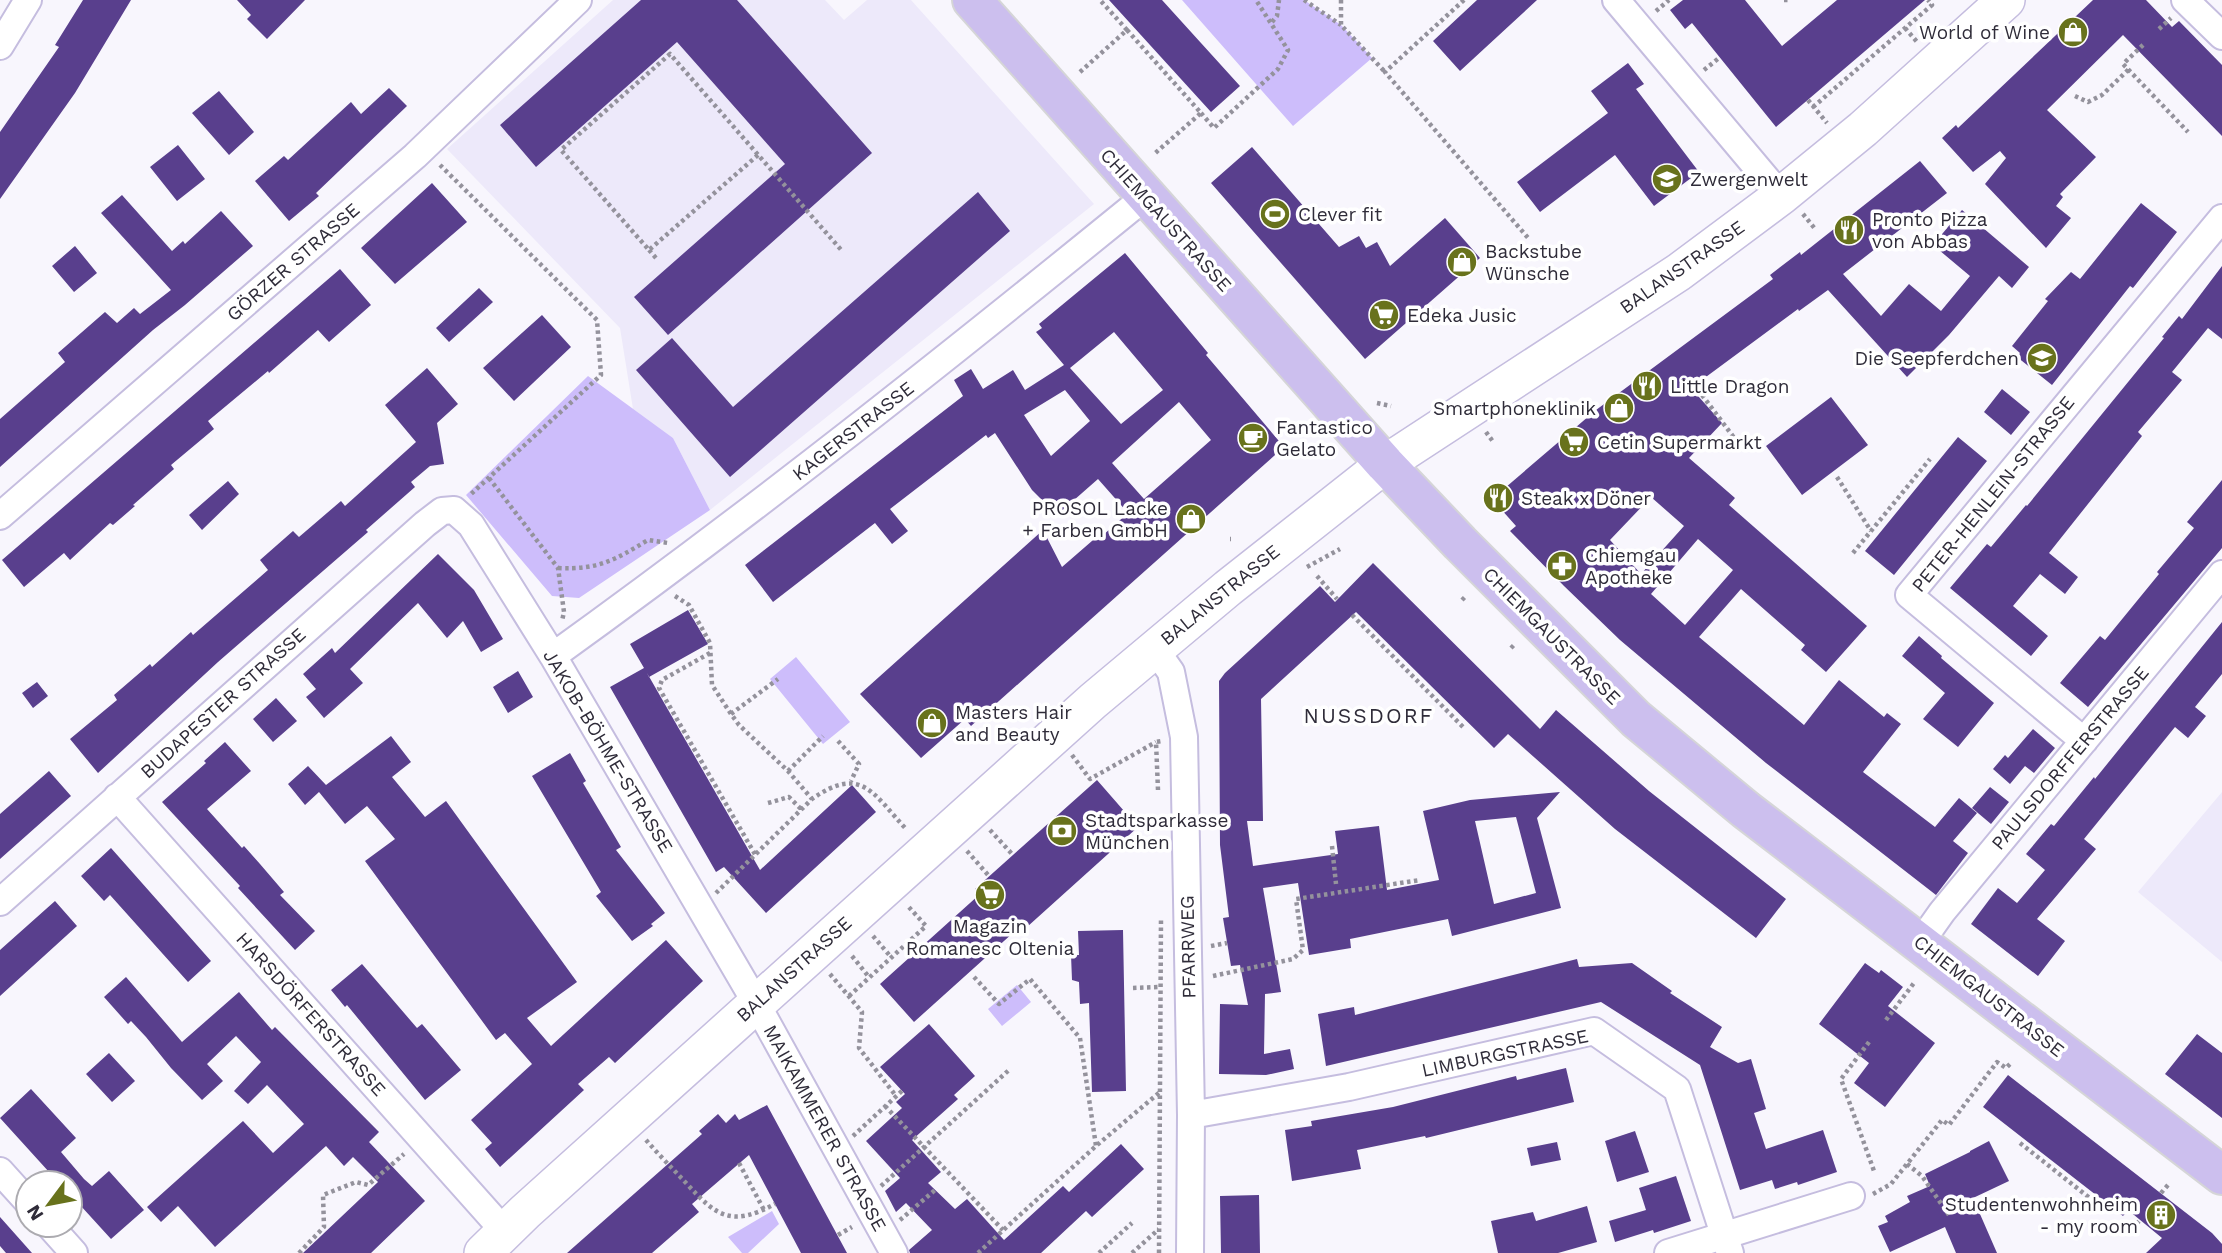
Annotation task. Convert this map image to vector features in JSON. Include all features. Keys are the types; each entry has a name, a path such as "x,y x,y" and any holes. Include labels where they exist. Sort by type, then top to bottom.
{"main road":[{"name":"CHIEMGAUSTRASSE","path":"972,0 1385,464 1636,719 1746,810 2222,1175"}],"street":[{"path":"0,46 28,0"},
{"path":"1616,0 1791,203"},
{"name":"BALANSTRASSE","path":"494,1242 756,1003 1154,648 1385,464 1679,272 1791,203 1863,129 2006,0"},
{"path":"2185,0 2222,37"},
{"name":"GÖRZER STRASSE","path":"0,516 423,149 565,4"},
{"name":"KAGERSTRASSE","path":"552,656 686,560 858,429 1145,197"},
{"name":"PETER-HENLEIN-STRASSE","path":"2084,741 1909,595 2222,218"},
{"name":"BUDAPESTER STRASSE","path":"0,902 425,524 442,511 452,511"},
{"name":"JAKOB-BÖHME-STRASSE","path":"452,511 471,525 552,656 756,1003"},
{"name":"PAULSDORFFERSTRASSE","path":"1920,943 1942,912 2222,574"},
{"name":"PFARRWEG","path":"1154,648 1171,673 1184,737 1191,1115 1190,1253"},
{"name":"HARSDÖRFERSTRASSE","path":"117,797 494,1242"},
{"name":"MAIKAMMERER STRASSE","path":"756,1003 894,1253"},
{"name":"LIMBURGSTRASSE","path":"1191,1115 1349,1087 1594,1031 1676,1089 1727,1245"},
{"path":"0,1171 14,1186"},
{"path":"1668,1253 1727,1245 1851,1196"},
{"path":"62,1239 74,1253"}],"path":[{"path":"1100,0 1214,128 1278,69 1288,50 1256,0"},
{"path":"1272,22 1277,16 1279,0"},
{"path":"1304,0 1341,25 1529,239"},
{"path":"1341,0 1341,25"},
{"path":"1385,72 1464,0"},
{"path":"1784,0 1790,0"},
{"path":"1813,107 1932,5 1928,0"},
{"path":"1905,28 1919,45"},
{"path":"1080,72 1127,30"},
{"path":"2143,45 2123,64 2188,132"},
{"path":"1864,52 1870,58"},
{"path":"656,258 561,150 670,54 843,252"},
{"path":"2075,96 2088,102 2102,94 2129,69"},
{"path":"1808,100 1828,123"},
{"path":"1153,155 1200,113"},
{"path":"423,149 597,320 601,375 452,511"},
{"path":"649,250 758,155"},
{"path":"1791,203 1816,230"},
{"path":"1702,395 1744,451"},
{"path":"1377,403 1391,406"},
{"path":"1313,449 1314,457"},
{"path":"1853,553 1930,458"},
{"path":"1837,477 1871,531"},
{"path":"489,478 558,568 564,612 552,656"},
{"path":"558,568 597,566 648,540 671,544 686,560"},
{"path":"1317,576 1337,599"},
{"path":"690,608 710,643 712,685 739,726 788,771 812,799"},
{"path":"1352,615 1465,729"},
{"path":"710,653 662,680 659,688 756,856"},
{"path":"731,714 778,679"},
{"path":"788,771 823,736"},
{"path":"1071,755 1090,779 1156,742 1184,737"},
{"path":"838,741 859,764 851,781"},
{"path":"1156,742 1158,793"},
{"path":"722,888 801,809 829,787 851,781 866,786 908,831"},
{"path":"768,803 789,796 801,809"},
{"path":"988,828 1013,855"},
{"path":"1332,846 1336,884"},
{"path":"965,849 989,876"},
{"path":"1188,981 1293,959 1303,950 1296,899 1420,880"},
{"path":"849,996 926,926 904,902"},
{"path":"1158,1253 1161,909"},
{"path":"870,932 891,957"},
{"path":"848,952 869,977"},
{"path":"827,971 862,1012 859,1048 896,1096"},
{"path":"974,977 999,1004 1030,979 1080,1038 1096,1146"},
{"path":"1886,1020 1914,983"},
{"path":"1133,988 1160,987"},
{"path":"1868,1042 1841,1079 1874,1171"},
{"path":"1851,1196 1872,1195 1891,1184 1942,1120 1949,1125 1997,1062 2006,1068 2012,1062"},
{"path":"865,1200 1009,1070"},
{"path":"837,1150 904,1089"},
{"path":"978,1253 1160,1092"},
{"path":"885,1106 1003,1230"},
{"path":"643,1138 706,1205 720,1214 748,1217 775,1204"},
{"path":"2020,1143 2096,1203"},
{"path":"299,1253 324,1227 323,1195 356,1182 368,1185 398,1159"},
{"path":"739,1163 764,1210"},
{"path":"1907,1164 1928,1183 1948,1215"},
{"path":"2161,1193 2168,1185"},
{"path":"913,1209 935,1190"},
{"path":"2132,1230 2140,1220"},
{"path":"1099,1253 1132,1223"},
{"path":"1132,1253 1159,1229"}],"shaded area":[{"path":"613,0 825,0 844,20 867,0 911,0 1094,204 710,510 673,438 633,409 620,328 447,149"},
{"path":"1182,0 1304,0 1341,25 1372,58 1293,126"},
{"path":"588,376 673,438 710,510 579,598 552,596 466,495"},
{"path":"796,657 850,722 823,744 770,679"},
{"path":"2222,792 2222,962 2138,892"},
{"path":"1017,985 1031,1002 1002,1026 988,1009"},
{"path":"772,1211 779,1224 748,1253 742,1253 728,1237"}],"building":[{"path":"83,0 131,0 75,93 0,199 0,132 59,47 55,45"},
{"path":"237,0 305,0 267,39 247,19 251,15"},
{"path":"641,0 737,0 872,153 668,335 634,297 785,164 677,42 536,167 500,125"},
{"path":"1109,0 1162,0 1240,86 1211,112"},
{"path":"1477,0 1537,0 1460,71 1433,41"},
{"path":"1683,0 1745,0 1782,46 1837,0 1925,0 1776,127 1692,23 1685,29 1670,10"},
{"path":"2093,0 2146,0 2172,27 2179,21 2222,65 2222,136 2123,35 2047,110 2096,157 2060,194 2063,197 2056,206 2071,218 2046,248 1985,184 2006,158 2000,151 1973,172 1942,138 1956,125 1958,128"},
{"path":"1628,63 1644,84 1636,89 1699,172 1654,206 1615,155 1540,212 1517,182 1608,113 1591,91"},
{"path":"389,88 407,106 316,193 319,196 289,221 255,181 284,156 288,160 351,102 361,114"},
{"path":"219,91 254,132 229,155 192,113"},
{"path":"178,145 205,179 177,201 150,167"},
{"path":"1252,147 1339,247 1359,236 1366,248 1377,242 1390,266 1445,218 1480,258 1365,359 1211,183"},
{"path":"1920,161 1947,193 1843,274 1881,316 1909,284 1941,311 1970,276 1933,245 1962,210 2029,267 2012,288 1999,276 1949,335 1907,377 1828,290 1691,388 1722,423 1689,458 1735,498 1729,505 1867,626 1826,672 1801,650 1805,645 1741,589 1699,637 1804,725 1839,680 1884,717 1887,713 1901,724 1863,772 1935,827 1959,798 1977,813 1953,841 1968,853 1936,895 1766,763 1620,640 1510,531 1516,526 1492,499 1596,410 1773,279 1770,275 1800,252 1801,255","holes":["1651,497 1684,526 1641,574 1610,540","1698,539 1733,570 1685,625 1651,594"]},
{"path":"432,183 467,222 395,284 361,248"},
{"path":"978,192 1010,231 730,477 636,370 672,338 733,407"},
{"path":"122,195 172,251 183,241 185,244 221,211 253,246 153,330 0,467 0,419 65,362 58,353 105,312 117,323 134,308 140,314 171,290 101,213"},
{"path":"2141,203 2177,232 2133,288 2130,286 2052,385 2017,357 2020,353 2012,346 2048,301 2045,299 2071,272 2080,279"},
{"path":"75,246 97,273 74,292 52,266"},
{"path":"1125,253 1284,447 971,726 965,719 921,758 860,694 1043,530 1062,567 1128,513 1098,479 1057,515 1032,490 995,433 988,438 986,435 890,509 908,531 892,544 875,523 773,602 745,565 963,396 954,380 971,369 983,389 1013,370 1025,390 1064,365 1036,332 1042,328 1039,324","holes":["1114,332 1163,390 1121,424 1070,368","1065,390 1090,421 1051,456 1024,415","1179,402 1211,440 1144,499 1112,463"]},
{"path":"2222,266 2222,339 2208,328 2172,372 2182,380 2138,432 2142,436 2049,553 2078,577 2065,594 2040,574 2013,606 2048,636 2031,656 1950,588 1987,544 1991,547 2027,506 2179,316 2182,319"},
{"path":"340,269 371,305 329,342 318,330 208,421 214,429 171,465 174,469 133,505 135,506 113,525 110,523 70,560 64,553 24,587 2,560"},
{"path":"479,288 493,302 449,342 436,328"},
{"path":"542,315 571,347 514,401 483,368"},
{"path":"427,368 458,404 437,423 444,464 430,466 411,482 415,487 366,530 368,532 218,662 98,773 70,739 117,700 114,695 150,664 152,667 191,632 193,635 268,570 260,560 293,531 299,537 341,501 345,506 416,442 385,405"},
{"path":"2002,389 2030,412 2011,435 1984,412"},
{"path":"1831,397 1868,445 1802,495 1766,446"},
{"path":"1958,437 1987,461 1894,575 1865,551"},
{"path":"2222,480 2222,548 2088,707 2060,683 2100,636 2105,640 2159,574 2157,572 2194,528 2187,522"},
{"path":"228,481 239,494 202,530 189,515"},
{"path":"438,554 474,590 503,639 481,652 463,621 447,638 418,603 350,669 363,683 324,718 306,697 316,689 303,674 332,648 335,653"},
{"path":"1373,563 1540,729 1556,710 1649,791 1786,899 1756,938 1615,829 1508,734 1494,748 1356,612 1261,699 1263,821 1247,821 1253,866 1338,854 1335,831 1379,826 1387,890 1439,880 1423,811 1470,800 1560,792 1537,818 1561,908 1452,936 1448,919 1350,939 1351,948 1309,955 1298,883 1263,888 1281,992 1265,994 1264,1054 1290,1049 1294,1069 1266,1075 1219,1074 1220,1004 1248,1005 1240,965 1231,966 1223,918 1229,917 1220,845 1219,681 1320,586 1335,602","holes":["1516,817 1536,893 1494,904 1475,821"]},
{"path":"688,610 708,644 649,677 760,870 852,785 876,812 766,913 724,867 716,872 610,687 644,668 630,644"},
{"path":"2222,622 2222,674 2195,707 2206,716 2188,738 2175,727 2084,839 2096,849 2037,919 2065,941 2038,976 1971,924 1998,888 2017,903 2045,870 2026,854 2051,824 2054,826 2094,777 2095,779"},
{"path":"1919,636 1994,703 1958,747 1923,719 1945,693 1902,656"},
{"path":"518,671 533,697 508,713 493,687"},
{"path":"37,682 48,696 33,708 22,693"},
{"path":"276,698 297,721 273,742 253,719"},
{"path":"2033,729 2055,748 2034,773 2025,766 2010,784 1993,769 2005,755 2008,758"},
{"path":"391,736 411,762 392,777 425,817 446,801 577,982 527,1018 551,1046 666,940 703,981 615,1063 609,1057 578,1084 584,1090 500,1167 485,1149 492,1143 471,1120 532,1064 505,1033 496,1040 365,861 395,839 367,806 345,824 319,792 305,805 288,784 308,766 326,785"},
{"path":"225,742 251,771 207,809 260,864 284,892 280,895 315,931 295,950 162,802 206,763 204,761"},
{"path":"570,753 586,781 583,783 621,847 616,850 665,913 651,924 653,926 632,941 596,896 601,892 532,776"},
{"path":"49,771 71,796 0,859 0,814"},
{"path":"1097,780 1138,827 1017,936 1014,932 914,1022 880,984 980,894 975,889"},
{"path":"1990,787 2009,802 1991,824 1972,808"},
{"path":"111,848 211,961 188,982 110,895 104,901 81,876"},
{"path":"55,901 77,926 0,996 0,950"},
{"path":"1123,930 1126,1091 1092,1092 1089,1003 1080,1004 1079,982 1072,980 1071,955 1079,955 1078,931"},
{"path":"1577,959 1579,967 1632,963 1672,991 1670,993 1722,1027 1710,1047 1738,1063 1751,1059 1766,1109 1754,1113 1766,1149 1823,1130 1837,1172 1798,1185 1797,1182 1775,1189 1772,1180 1740,1190 1700,1065 1601,1002 1326,1066 1318,1014 1354,1007 1355,1015"},
{"path":"1865,963 1879,973 1881,970 1903,987 1888,1006 1935,1043 1885,1107 1854,1083 1869,1063 1819,1024"},
{"path":"362,964 417,1028 422,1024 461,1070 425,1100 347,1005 345,1007 331,990"},
{"path":"126,977 182,1042 239,992 272,1030 275,1027 379,1132 369,1142 425,1201 371,1253 303,1253 378,1182 353,1157 344,1166 326,1146 215,1247 178,1206 161,1222 147,1207 243,1121 273,1153 304,1124 267,1085 248,1104 234,1091 261,1062 236,1036 207,1064 223,1081 202,1100 131,1021 128,1024 104,997"},
{"path":"929,1024 975,1076 954,1095 958,1099 912,1140 941,1172 928,1183 955,1209 967,1199 1004,1240 1063,1186 1069,1192 1121,1144 1144,1169 1092,1217 1086,1211 1041,1253 910,1253 909,1250 932,1230 906,1203 896,1212 885,1191 900,1178 866,1141 902,1108 896,1102 905,1094 880,1067"},
{"path":"2197,1034 2222,1053 2222,1118 2165,1074"},
{"path":"109,1053 135,1081 112,1102 86,1074"},
{"path":"1566,1068 1574,1102 1426,1138 1425,1136 1357,1150 1361,1169 1292,1181 1285,1130 1312,1126 1311,1121 1393,1107 1516,1076 1517,1080"},
{"path":"2008,1075 2212,1233 2222,1244 2222,1253 2146,1253 2162,1238 2128,1210 2123,1216 1983,1107"},
{"path":"31,1089 76,1138 61,1152 75,1169 46,1169 0,1118"},
{"path":"767,1105 847,1253 801,1253 749,1155 692,1204 699,1212 652,1253 567,1253 702,1134 699,1131 718,1114 726,1123 735,1114 739,1120"},
{"path":"1635,1131 1649,1172 1617,1182 1605,1141"},
{"path":"1989,1141 2009,1181 1973,1198 1997,1253 1956,1253 1945,1227 1890,1252 1878,1226 1888,1222 1885,1216 1910,1202 1907,1196 1930,1186 1925,1174"},
{"path":"1557,1142 1561,1160 1531,1166 1527,1148"},
{"path":"109,1171 144,1210 111,1239 84,1209 84,1179 92,1186"},
{"path":"1676,1176 1691,1221 1615,1242 1609,1221 1646,1210 1639,1188"},
{"path":"1259,1195 1260,1253 1221,1253 1220,1196"},
{"path":"1587,1206 1597,1242 1558,1253 1498,1253 1491,1221 1533,1212 1536,1221"},
{"path":"0,1217 14,1233 14,1239 20,1239 32,1253 6,1253 0,1246"}],"place":[{"name":"World of Wine","path":"2073,32"},
{"name":"Zwergenwelt","path":"1667,179"},
{"name":"Clever fit","path":"1275,214"},
{"name":"Pronto Pizza von Abbas","path":"1849,230"},
{"name":"Backstube Wünsche","path":"1462,262"},
{"name":"Edeka Jusic","path":"1384,315"},
{"name":"Die Seepferdchen","path":"2042,358"},
{"name":"Little Dragon","path":"1647,386"},
{"name":"Smartphoneklinik","path":"1619,408"},
{"name":"Fantastico Gelato","path":"1253,438"},
{"name":"Cetin Supermarkt","path":"1574,442"},
{"name":"Steak x Döner","path":"1498,498"},
{"name":"PROSOL Lacke + Farben GmbH","path":"1191,519"},
{"name":"Chiemgau Apotheke","path":"1562,566"},
{"name":"Masters Hair and Beauty","path":"932,723"},
{"name":"Stadtsparkasse München","path":"1062,831"},
{"name":"Magazin Romanesc Oltenia","path":"990,895"},
{"name":"Studentenwohnheim - my room","path":"2161,1215"}],"district":[{"name":"NUSSDORF","path":"1369,715"}]}
